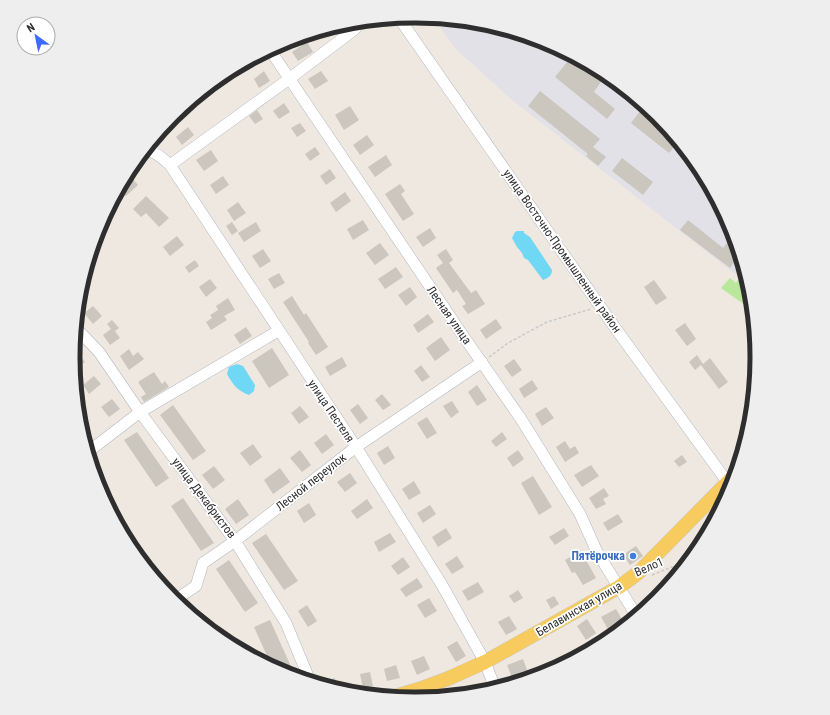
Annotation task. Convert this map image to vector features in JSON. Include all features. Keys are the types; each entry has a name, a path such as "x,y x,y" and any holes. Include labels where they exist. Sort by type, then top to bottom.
{"main road":[{"name":"Белавинская улица","path":"411,692 447,679 485,662 619,587 638,573 723,488"}],"street":[{"name":"улица Восточно-Промышленный район","path":"403,24 673,409 728,476"},
{"path":"170,165 289,79 356,28"},
{"name":"Лесная улица","path":"273,54 521,419 580,514 597,552 634,611"},
{"name":"улица Пестеля","path":"152,152 160,156 170,165 278,331 356,447 442,585 485,662 493,683"},
{"path":"93,448 140,412 278,331"},
{"name":"улица Декабристов","path":"81,333 99,352 140,412 235,540 286,623 307,674"},
{"name":"Лесной переулок","path":"180,596 196,586 204,563 356,447 482,362"}],"path":[{"path":"482,362 508,343 547,322 601,306"},
{"name":"Вело1","path":"647,577 677,565"}],"shaded area":[{"path":"437,24 480,29 502,34 543,48 563,57 601,79 619,92 652,121 680,154 705,190 724,229 732,250 738,270 735,274 512,100 456,49"}],"green space":[{"path":"730,278 736,283 740,278 745,305 721,288"}],"water":[{"path":"517,231 524,231 524,233 530,237 552,270 548,278 543,280 528,260 524,258 512,238"},
{"path":"237,364 243,366 255,385 254,391 249,395 236,387 227,374 229,367"}],"building":[{"path":"307,42 313,52 298,61 292,52"},
{"path":"569,60 601,79 623,96 622,97 602,80 594,92 615,109 607,119 555,77"},
{"path":"264,71 270,81 259,88 254,79"},
{"path":"321,71 328,81 315,89 308,79"},
{"path":"540,91 600,139 593,147 606,157 598,166 586,156 588,154 528,106"},
{"path":"284,103 290,112 279,119 273,111"},
{"path":"350,106 359,120 344,130 335,115"},
{"path":"257,110 263,119 255,124 249,116"},
{"path":"641,110 674,147 669,153 631,123"},
{"path":"300,123 306,131 297,137 291,128"},
{"path":"188,127 194,135 182,145 176,137"},
{"path":"367,135 374,145 360,155 353,145"},
{"path":"315,147 320,154 310,161 305,154"},
{"path":"211,150 218,161 204,171 196,160"},
{"path":"386,155 392,165 375,177 368,167"},
{"path":"622,158 653,182 643,195 612,171"},
{"path":"330,169 336,178 326,185 320,176"},
{"path":"223,176 229,185 216,194 210,185"},
{"path":"133,179 138,185 126,196 123,193"},
{"path":"400,184 405,191 401,194 414,214 403,221 385,194"},
{"path":"345,192 351,201 336,212 330,203"},
{"path":"146,196 169,218 159,227 146,213 141,217 133,209"},
{"path":"238,202 246,213 234,221 227,210"},
{"path":"363,220 369,230 353,240 347,229"},
{"path":"688,220 723,248 729,241 735,261 730,268 680,230"},
{"path":"232,222 238,231 232,235 226,226"},
{"path":"256,222 261,231 244,242 238,233"},
{"path":"430,228 436,238 423,247 416,237"},
{"path":"177,236 184,245 170,256 163,247"},
{"path":"380,243 389,255 375,265 366,253"},
{"path":"263,249 271,261 260,268 252,256"},
{"path":"446,249 453,260 449,263 471,293 476,290 485,304 468,314 462,306 466,304 457,290 453,293 436,268 443,263 437,255"},
{"path":"195,260 199,266 189,273 185,267"},
{"path":"396,267 403,277 385,289 378,279"},
{"path":"279,273 285,283 274,289 268,279"},
{"path":"210,279 217,288 206,297 199,287"},
{"path":"654,280 667,298 656,305 644,287"},
{"path":"410,287 417,297 406,306 398,295"},
{"path":"292,296 304,315 306,313 328,347 316,355 283,302"},
{"path":"228,298 235,310 224,316 227,320 211,330 206,322 212,318 210,315 218,310 216,306"},
{"path":"93,306 102,316 93,324 84,313"},
{"path":"428,314 434,322 418,333 413,325"},
{"path":"496,319 502,328 486,339 480,330"},
{"path":"112,320 119,328 115,331 120,338 110,345 103,335 111,329 107,324"},
{"path":"685,323 696,339 687,346 675,330"},
{"path":"246,327 252,336 240,344 234,335"},
{"path":"441,337 450,350 435,361 426,348"},
{"path":"272,348 289,375 269,388 252,361"},
{"path":"129,349 133,356 138,352 144,359 129,370 120,356"},
{"path":"697,355 703,364 710,358 728,382 719,389 701,365 695,370 689,362"},
{"path":"80,356 85,362 80,366"},
{"path":"342,357 347,366 330,376 325,367"},
{"path":"514,359 522,370 512,377 504,366"},
{"path":"421,365 430,377 422,382 414,371"},
{"path":"154,372 162,384 165,381 169,387 144,402 141,397 146,394 138,382"},
{"path":"94,376 101,384 89,394 83,385"},
{"path":"532,380 538,389 524,398 519,389"},
{"path":"477,385 487,400 477,406 468,392"},
{"path":"382,394 391,405 383,410 375,400"},
{"path":"112,399 120,409 109,417 101,407"},
{"path":"452,401 459,412 451,418 443,406"},
{"path":"358,404 368,418 360,424 350,410"},
{"path":"173,405 206,451 193,460 160,415"},
{"path":"300,406 309,417 299,424 291,413"},
{"path":"546,407 554,418 542,426 535,414"},
{"path":"427,417 437,433 427,439 417,423"},
{"path":"137,432 169,478 156,487 124,440"},
{"path":"502,432 507,439 496,447 491,441"},
{"path":"326,434 334,445 322,454 314,443"},
{"path":"565,441 570,449 575,446 579,453 565,462 556,447"},
{"path":"253,444 262,457 250,466 240,453"},
{"path":"388,446 395,458 384,465 377,453"},
{"path":"300,450 311,465 302,472 290,458"},
{"path":"518,450 524,459 513,467 507,458"},
{"path":"682,455 687,462 679,467 674,461"},
{"path":"591,465 599,476 582,487 574,475"},
{"path":"214,466 225,480 213,489 202,475"},
{"path":"280,468 290,482 273,494 264,480"},
{"path":"350,473 357,483 345,492 337,482"},
{"path":"533,476 552,507 539,515 521,483"},
{"path":"414,481 421,493 409,500 402,489"},
{"path":"604,488 609,496 603,499 606,504 596,509 589,498"},
{"path":"183,498 214,543 201,551 171,506"},
{"path":"238,499 249,515 236,524 225,509"},
{"path":"367,499 373,508 357,519 351,511"},
{"path":"309,503 316,515 304,523 297,511"},
{"path":"430,505 436,514 423,523 417,513"},
{"path":"618,514 623,522 608,531 603,523"},
{"path":"446,528 452,538 438,547 432,537"},
{"path":"564,528 569,536 555,545 549,537"},
{"path":"390,533 396,542 379,552 374,542"},
{"path":"266,534 298,581 284,590 252,543"},
{"path":"636,546 643,556 630,565 623,555"},
{"path":"581,551 596,578 583,585 575,572 572,573 565,560"},
{"path":"457,556 464,567 452,574 445,564"},
{"path":"403,557 410,567 398,575 391,566"},
{"path":"229,560 258,603 245,612 216,569"},
{"path":"417,578 423,587 406,597 400,589"},
{"path":"478,582 484,592 468,601 462,591"},
{"path":"518,590 523,598 514,603 509,596"},
{"path":"554,596 559,604 551,609 546,600"},
{"path":"429,598 437,611 425,618 417,605"},
{"path":"307,605 317,621 308,627 298,611"},
{"path":"616,609 622,620 609,630 601,617"},
{"path":"509,616 517,629 506,635 498,622"},
{"path":"587,619 596,633 586,640 577,626"},
{"path":"270,620 292,669 268,659 254,627"},
{"path":"457,641 466,656 456,662 447,647"},
{"path":"424,656 430,669 417,675 411,661"},
{"path":"523,659 528,672 512,678 507,665"},
{"path":"396,665 400,678 387,681 384,669"},
{"path":"370,672 373,686 363,688 360,674"},
{"path":"335,678 336,683 328,681 327,681"}],"place":[{"name":"Пятёрочка","path":"633,556"}]}
